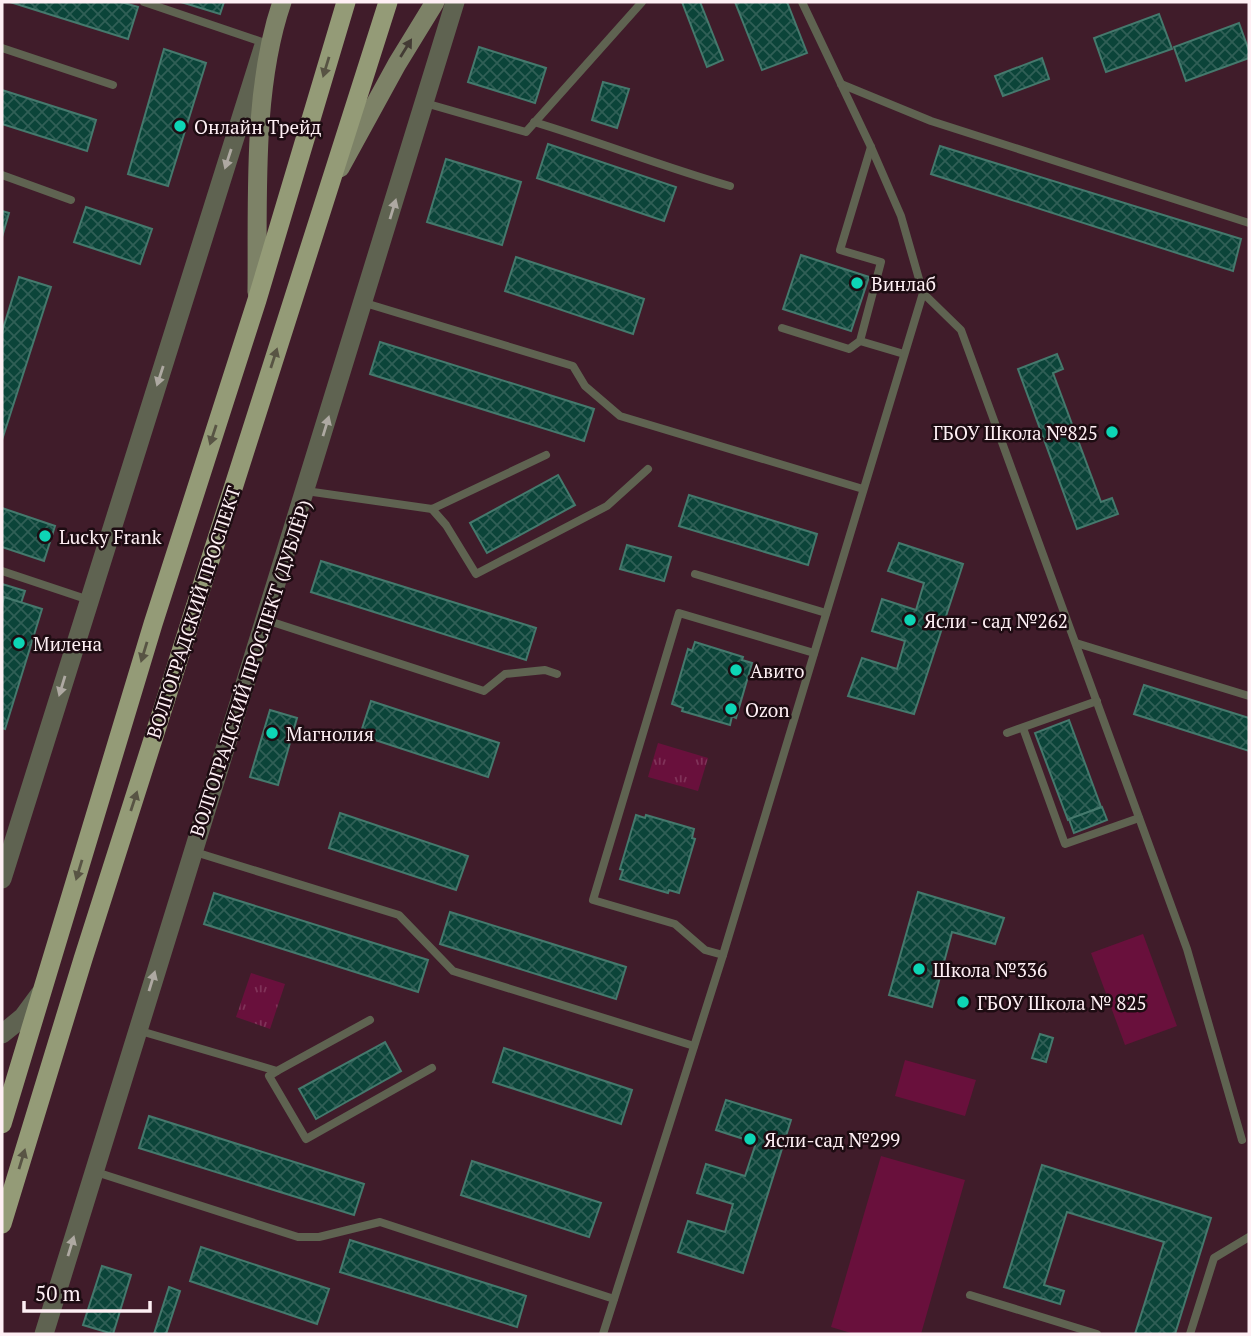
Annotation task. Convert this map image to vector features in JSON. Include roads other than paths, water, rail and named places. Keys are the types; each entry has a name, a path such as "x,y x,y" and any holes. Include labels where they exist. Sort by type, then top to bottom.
{"main road":[{"path":"257,300 258,148 274,25 282,2"},
{"name":"ВОЛГОГРАДСКИЙ ПРОСПЕКТ","path":"2,1124 153,624 257,300 346,2"},
{"name":"ВОЛГОГРАДСКИЙ ПРОСПЕКТ","path":"2,1224 83,959 388,2"},
{"path":"326,194 397,64 435,2"}],"street":[{"name":"ВОЛГОГРАДСКИЙ ПРОСПЕКТ (ДУБЛЁР)","path":"44,1334 192,851 365,303 455,2"},
{"path":"2,879 265,43 274,25"},
{"path":"2,1034 23,1017 43,991"}],"lane":[{"path":"144,2 265,43"},
{"path":"425,103 526,132 642,2"},
{"path":"802,2 901,216 923,293 961,330 1186,949 1242,1140"},
{"path":"2,48 113,85"},
{"path":"841,84 931,121 1249,223"},
{"path":"534,122 615,147 677,171 730,186"},
{"path":"782,328 849,349 860,341 881,262 840,250 871,147"},
{"path":"2,175 71,200"},
{"path":"603,1334 723,955 923,293"},
{"path":"365,303 573,366 585,386 620,416 863,489"},
{"path":"860,341 904,354"},
{"path":"306,491 432,509 546,455"},
{"path":"432,509 446,525 476,574 607,506 648,469"},
{"path":"2,571 89,600"},
{"path":"695,574 826,613"},
{"path":"723,955 705,950 675,924 593,900 679,612 814,653"},
{"path":"265,620 484,691 505,674 545,670 557,674"},
{"path":"1076,643 1249,696"},
{"path":"1007,733 1097,701"},
{"path":"1023,727 1065,844 1139,818"},
{"path":"192,851 399,915 453,971 694,1046"},
{"path":"370,1020 269,1076 306,1139 432,1068"},
{"path":"137,1030 277,1071"},
{"path":"94,1171 299,1237 319,1237 380,1222 614,1299"},
{"path":"1190,1334 1214,1258 1249,1237"},
{"path":"970,1295 1097,1334"}],"place":[{"name":"Онлайн Трейд","path":"180,126"},
{"name":"Винлаб","path":"857,283"},
{"name":"ГБОУ Школа №825","path":"1112,432"},
{"name":"Lucky Frank","path":"45,536"},
{"name":"Ясли - сад №262","path":"910,620"},
{"name":"Милена","path":"19,643"},
{"name":"Авито","path":"736,670"},
{"name":"Ozon","path":"731,709"},
{"name":"Магнолия","path":"272,733"},
{"name":"Школа №336","path":"919,969"},
{"name":"ГБОУ Школа № 825","path":"963,1002"},
{"name":"Ясли-сад №299","path":"750,1139"}]}
